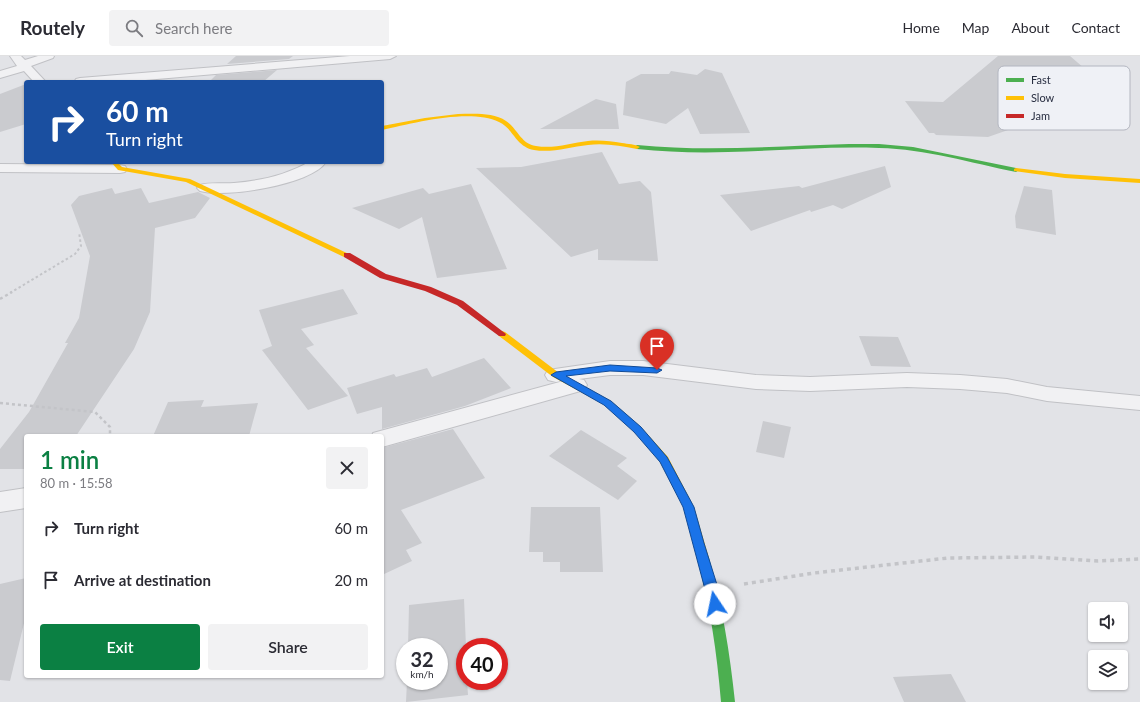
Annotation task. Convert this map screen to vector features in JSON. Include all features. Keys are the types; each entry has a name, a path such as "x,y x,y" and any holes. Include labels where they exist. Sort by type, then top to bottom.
{"street":[{"path":"15,56 23,66 35,75 39,80"},
{"path":"0,75 49,56"},
{"path":"104,80 390,56"},
{"path":"384,128 428,119 464,116 484,117 502,120 508,124 518,141 535,148 600,143 685,152 781,147 885,146 1022,171 1098,179 1140,181"},
{"path":"205,188 229,189 253,186 281,179 303,171 315,164"},
{"path":"0,168 117,165 188,180 348,256 383,276 428,289 460,303 556,375 608,403 638,429 664,460 689,507 712,588 725,666 728,702"},
{"path":"556,375 616,368 643,368 756,382 810,384 907,380 960,382 1007,386 1046,394 1140,403"},
{"path":"384,438 576,385"},
{"path":"0,502 24,498"}],"path":[{"path":"0,299 75,254 81,246 80,232"},
{"path":"0,403 95,412 110,427 110,434"},
{"path":"712,588 814,573 948,558 1036,557 1098,561 1140,559"}],"building":[{"path":"236,56 293,56 289,59 227,64"},
{"path":"998,56 1070,56 1082,66 998,66 998,130 1008,130 988,137 936,135 934,133 929,133 905,101 943,102"},
{"path":"705,69 722,73 750,133 700,134 688,108 666,124 623,115 626,82 641,74 669,74 671,71 697,75"},
{"path":"277,70 265,80 211,80 216,75"},
{"path":"24,85 24,125 0,132 0,94"},
{"path":"596,99 616,104 619,129 540,129"},
{"path":"602,152 619,184 640,181 651,192 658,261 598,260 598,249 571,257 476,168 521,167"},
{"path":"885,166 891,187 842,209 833,205 811,212 810,210 751,231 720,195 799,186 802,188"},
{"path":"471,184 507,269 437,278 422,217 399,229 352,208 423,188 429,194"},
{"path":"1024,186 1052,190 1056,235 1016,228 1015,216"},
{"path":"112,188 115,194 141,188 149,203 198,192 210,198 195,218 155,228 150,312 134,349 77,434 24,434 24,469 0,469 0,449 29,412 68,343 65,343 79,318 90,256 71,205 79,196"},
{"path":"343,289 358,314 301,329 314,345 306,348 348,396 308,410 262,350 272,346 259,310"},
{"path":"859,336 898,337 911,367 871,366"},
{"path":"484,358 511,388 465,406 382,429 382,407 357,414 347,388 394,374 396,377 427,368 432,377"},
{"path":"204,400 201,407 258,403 250,434 154,434 168,402"},
{"path":"763,421 791,427 784,458 756,452"},
{"path":"453,429 485,478 401,510 422,543 406,550 412,561 384,574 384,447"},
{"path":"581,430 627,458 617,466 637,481 618,500 549,456"},
{"path":"531,507 600,507 603,572 560,572 560,562 543,562 543,552 529,552"},
{"path":"24,578 24,623 10,681 0,680 0,584"},
{"path":"464,599 466,638 456,638 456,690 468,690 468,695 406,702 407,690 448,690 448,638 408,638 409,605"},
{"path":"951,674 966,702 904,702 893,677"}],"traffic: fast":[{"path":"637,147 697,151 728,151 819,146 896,147 931,152 1016,170"},
{"path":"703,558 719,629 728,702"}],"traffic: slow":[{"path":"384,128 425,119 458,115 474,115 500,120 509,126 522,143 534,148 555,148 589,143 637,147"},
{"path":"116,164 120,169 188,180 347,255"},
{"path":"1016,170 1065,176 1140,181"},
{"path":"502,334 556,375 608,403 638,429 664,460 689,507 703,558"}],"traffic: jam":[{"path":"347,255 383,276 428,289 460,303 502,334"}],"route":[{"path":"657,370 643,368 610,368 556,375 608,403 638,429 664,460 689,507 712,588 715,604"}]}
